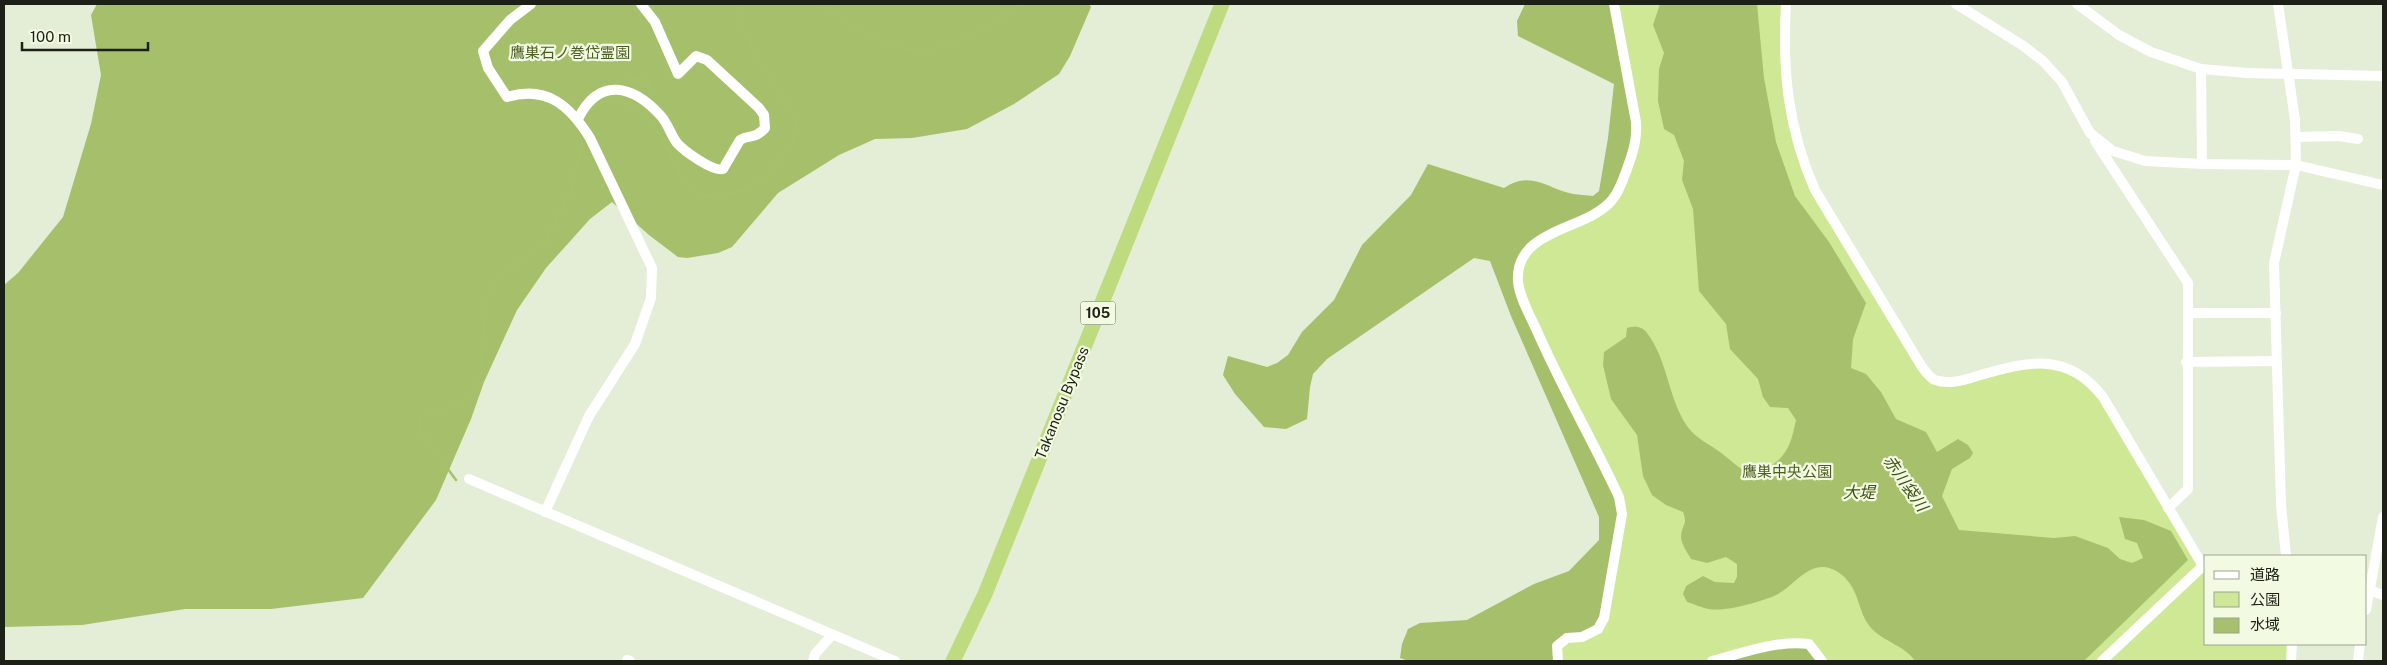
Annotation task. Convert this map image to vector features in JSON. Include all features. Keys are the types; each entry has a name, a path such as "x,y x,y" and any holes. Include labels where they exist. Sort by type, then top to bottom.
{"highway":[{"name":"Takanosu Bypass","path":"953,661 986,594 1222,4"}],"street":[{"path":"531,4 510,20 483,51 488,68 507,97 524,92 541,94 564,106 578,119 590,138 652,268 651,298 635,344 589,416 545,512"},
{"path":"578,119 586,104 595,96 619,89 632,93 647,102 662,118 678,145 711,168 718,170 723,169 740,140 754,138 765,128 764,115 759,108 707,60 696,56 678,74 655,22 641,4"},
{"path":"1558,661 1557,646 1567,638 1582,637 1598,629 1604,618 1622,514 1619,497 1556,372 1521,295 1518,280 1523,258 1531,246 1552,232 1588,218 1612,200 1619,189 1632,155 1637,137 1636,122 1614,4"},
{"path":"1786,4 1784,49 1787,90 1792,125 1805,167 1815,190 1922,367 1933,380 1948,382 2020,365 2044,363 2064,368 2082,377 2103,397 2204,566 2102,661"},
{"path":"1956,4 2022,45 2043,61 2062,82 2090,133 2188,283 2186,362 2188,489 2168,508"},
{"path":"2077,4 2119,35 2151,52 2201,69 2288,74 2383,76"},
{"path":"2278,4 2296,137 2296,165 2274,262 2281,505 2286,555"},
{"path":"2201,69 2202,164"},
{"path":"2090,133 2113,151 2145,161 2296,165 2383,185"},
{"path":"2296,137 2338,136 2358,139"},
{"path":"2188,313 2276,312"},
{"path":"2186,362 2277,361"},
{"path":"469,479 895,661"},
{"path":"2383,517 2367,590 2383,595"},
{"path":"813,661 815,654 832,635"},
{"path":"1712,661 1748,651 1796,642 1809,644 1822,661"},
{"path":"2291,661 2292,645"},
{"path":"2358,661 2360,645"}],"green space":[{"name":"鷹巣石ノ巻岱霊園","path":"97,4 1089,4 1091,7 1070,56 1059,74 1014,104 967,129 912,138 875,139 839,155 778,193 732,247 718,253 687,258 678,257 649,235 612,202 590,219 546,268 517,310 484,382 471,419 436,500 363,598 271,609 185,609 82,625 4,627 4,285 18,273 63,217 91,124 101,75 91,15"},
{"path":"1525,4 1614,4 1637,137 1612,201 1531,246 1518,280 1622,514 1598,629 1557,645 1558,661 1409,661 1400,658 1402,644 1408,629 1420,623 1467,620 1534,584 1569,571 1599,540 1599,517 1511,316 1490,261 1474,258 1327,359 1313,374 1307,419 1286,429 1264,427 1235,394 1223,375 1228,356 1267,367 1288,355 1302,332 1334,300 1362,245 1411,195 1428,164 1504,188 1522,180 1531,180 1573,194 1593,196 1599,191 1608,138 1614,84 1518,36 1517,21"},
{"name":"鷹巣中央公園","path":"1614,4 1786,4 1784,49 1805,167 1922,367 1948,382 2050,363 2096,388 2204,564 2204,645 2292,645 2291,661 1822,661 1809,644 1712,661 1558,661 1556,655 1622,514 1521,295 1523,258 1619,189"},
{"path":"1809,644 1822,661 1712,661 1748,651"}],"water":[{"name":"大堤","path":"1660,4 1757,4 1764,78 1776,142 1795,196 1829,242 1866,303 1853,339 1851,368 1866,374 1881,392 1896,419 1926,432 1937,452 1958,439 1968,445 1973,453 1970,458 1952,469 1942,496 1959,530 2054,538 2075,536 2108,548 2120,559 2132,563 2143,558 2137,543 2125,539 2119,517 2144,520 2171,531 2188,560 2084,661 1915,661 1905,650 1878,635 1873,630 1864,618 1857,597 1850,584 1838,572 1829,568 1820,567 1812,569 1776,595 1743,606 1716,610 1687,602 1683,594 1686,586 1703,576 1715,582 1734,583 1737,577 1737,564 1726,557 1707,563 1691,559 1684,548 1681,539 1685,522 1683,512 1666,505 1652,495 1643,476 1637,435 1611,399 1603,365 1604,352 1626,337 1627,328 1638,327 1643,329 1660,356 1683,420 1699,438 1743,470 1759,471 1778,460 1790,443 1796,420 1788,408 1770,407 1763,397 1758,379 1730,349 1726,324 1699,291 1693,209 1682,180 1684,161 1674,135 1664,129 1658,101 1659,69 1664,53 1653,25"},
{"path":"645,70 654,91 625,79"}],"waterway":[{"path":"587,117 594,106 614,98 647,116 662,138 682,178 701,197 732,193 760,180 768,174 788,149 795,135 796,124 783,97 749,43 741,16 742,4"},
{"path":"821,4 869,35 913,51 934,49 961,40 1024,4"},
{"path":"456,480 419,430 420,417 439,411 465,398 477,384 481,375 486,297 501,274 544,244 571,190 581,149"}],"water label":[{"name":"赤川袋川","path":"1906,483"}]}
